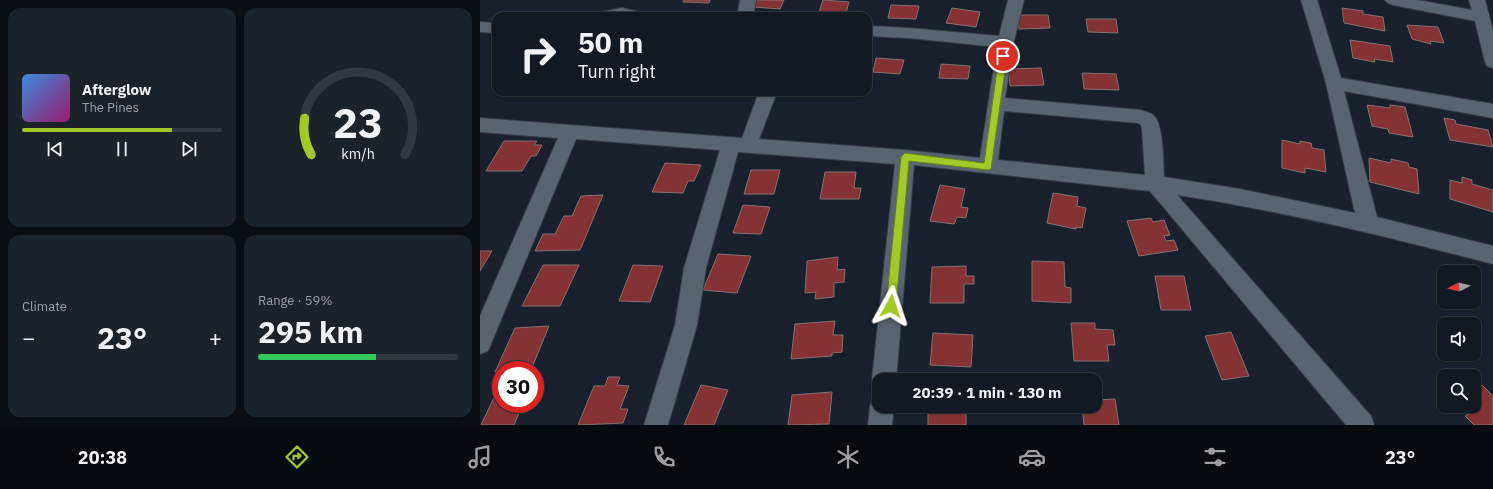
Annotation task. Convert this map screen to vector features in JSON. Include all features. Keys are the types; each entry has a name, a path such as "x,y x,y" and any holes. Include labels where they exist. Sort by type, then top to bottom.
{"street":[{"path":"745,12 748,0"},
{"path":"988,167 1005,42 1016,0"},
{"path":"1309,0 1334,83 1368,223"},
{"path":"1393,0 1480,17"},
{"path":"1477,0 1480,17 1493,62"},
{"path":"480,27 492,28"},
{"path":"872,31 1005,42"},
{"path":"1334,83 1383,90 1493,111"},
{"path":"656,425 686,325 696,263 739,145 766,96"},
{"path":"996,104 1141,117 1147,120 1150,124 1155,184 1298,348 1362,425"},
{"path":"480,125 905,157 1155,184 1244,197 1368,223 1493,255"},
{"path":"480,343 570,131"},
{"path":"885,373 905,157"},
{"path":"880,425 881,413"}],"building":[{"path":"684,0 710,0 709,3 683,2"},
{"path":"756,0 784,0 780,9 753,7"},
{"path":"823,0 849,2 846,12 819,12"},
{"path":"891,5 919,6 916,19 888,18"},
{"path":"952,8 980,12 976,27 946,23"},
{"path":"1342,8 1363,11 1363,14 1383,17 1385,31 1344,23"},
{"path":"1017,15 1048,15 1050,28 1019,29"},
{"path":"1086,19 1116,19 1118,33 1088,32"},
{"path":"1407,25 1438,27 1444,43 1430,41 1431,44 1412,39"},
{"path":"1350,40 1390,46 1393,62 1374,59 1375,62 1353,58"},
{"path":"876,58 904,60 900,74 873,72"},
{"path":"941,64 970,66 968,79 939,78"},
{"path":"1041,68 1044,85 1010,86 1009,69"},
{"path":"1082,73 1116,74 1119,90 1084,89"},
{"path":"1367,105 1390,108 1390,105 1405,107 1413,137 1389,133 1388,129 1372,126"},
{"path":"1444,118 1455,120 1456,124 1488,130 1493,147 1450,140"},
{"path":"1282,140 1300,144 1300,141 1311,143 1312,148 1324,150 1326,172 1305,168 1305,173 1282,168"},
{"path":"504,141 537,141 534,145 542,145 536,156 531,156 522,171 486,171"},
{"path":"1369,158 1391,163 1391,159 1408,163 1409,167 1417,169 1419,194 1370,182"},
{"path":"665,163 701,165 694,181 688,181 683,193 652,192"},
{"path":"751,170 780,170 774,194 744,194"},
{"path":"825,172 856,172 854,188 861,188 859,199 820,199"},
{"path":"1462,177 1472,180 1472,184 1493,190 1493,212 1450,199 1450,180 1462,183"},
{"path":"940,185 965,189 961,207 968,208 966,218 957,217 954,224 930,221"},
{"path":"1053,193 1078,197 1077,206 1086,208 1082,228 1076,227 1076,229 1047,223"},
{"path":"603,195 580,250 535,251 543,234 555,234 564,216 572,216 581,196"},
{"path":"743,205 770,207 761,234 733,233"},
{"path":"1151,218 1153,222 1164,220 1170,235 1164,236 1166,241 1174,240 1178,250 1139,256 1127,221"},
{"path":"480,251 492,251 480,271"},
{"path":"718,254 751,256 737,293 703,290"},
{"path":"838,257 837,270 845,269 844,282 834,283 834,297 815,299 816,292 805,293 807,261"},
{"path":"1032,261 1064,262 1065,287 1071,288 1071,303 1032,301"},
{"path":"543,265 579,265 560,306 522,306"},
{"path":"633,265 663,266 650,302 619,301"},
{"path":"966,266 966,276 974,276 974,284 964,284 964,303 930,303 932,267"},
{"path":"1155,276 1184,276 1191,310 1161,310"},
{"path":"835,321 833,335 843,335 842,352 832,353 832,356 791,359 795,324"},
{"path":"1071,323 1095,323 1095,329 1113,330 1115,345 1107,345 1109,361 1074,361"},
{"path":"549,326 535,361 500,361 515,328"},
{"path":"1231,332 1249,376 1222,380 1205,336"},
{"path":"933,333 973,335 971,367 930,365"},
{"path":"608,377 620,377 617,385 629,386 620,409 628,409 623,423 578,425 594,386 605,386"},
{"path":"1481,384 1493,396 1493,425 1474,425 1465,416 1470,413 1481,413"},
{"path":"701,385 728,390 714,425 684,425"},
{"path":"832,392 829,424 788,425 792,395"},
{"path":"1115,399 1119,425 1084,425 1083,413 1102,413 1102,400"},
{"path":"492,402 492,413 519,413 514,425 481,425"},
{"path":"928,413 966,413 966,425 928,425"}],"route":[{"path":"891,306 905,157 988,167 998,84 1003,56"}]}
